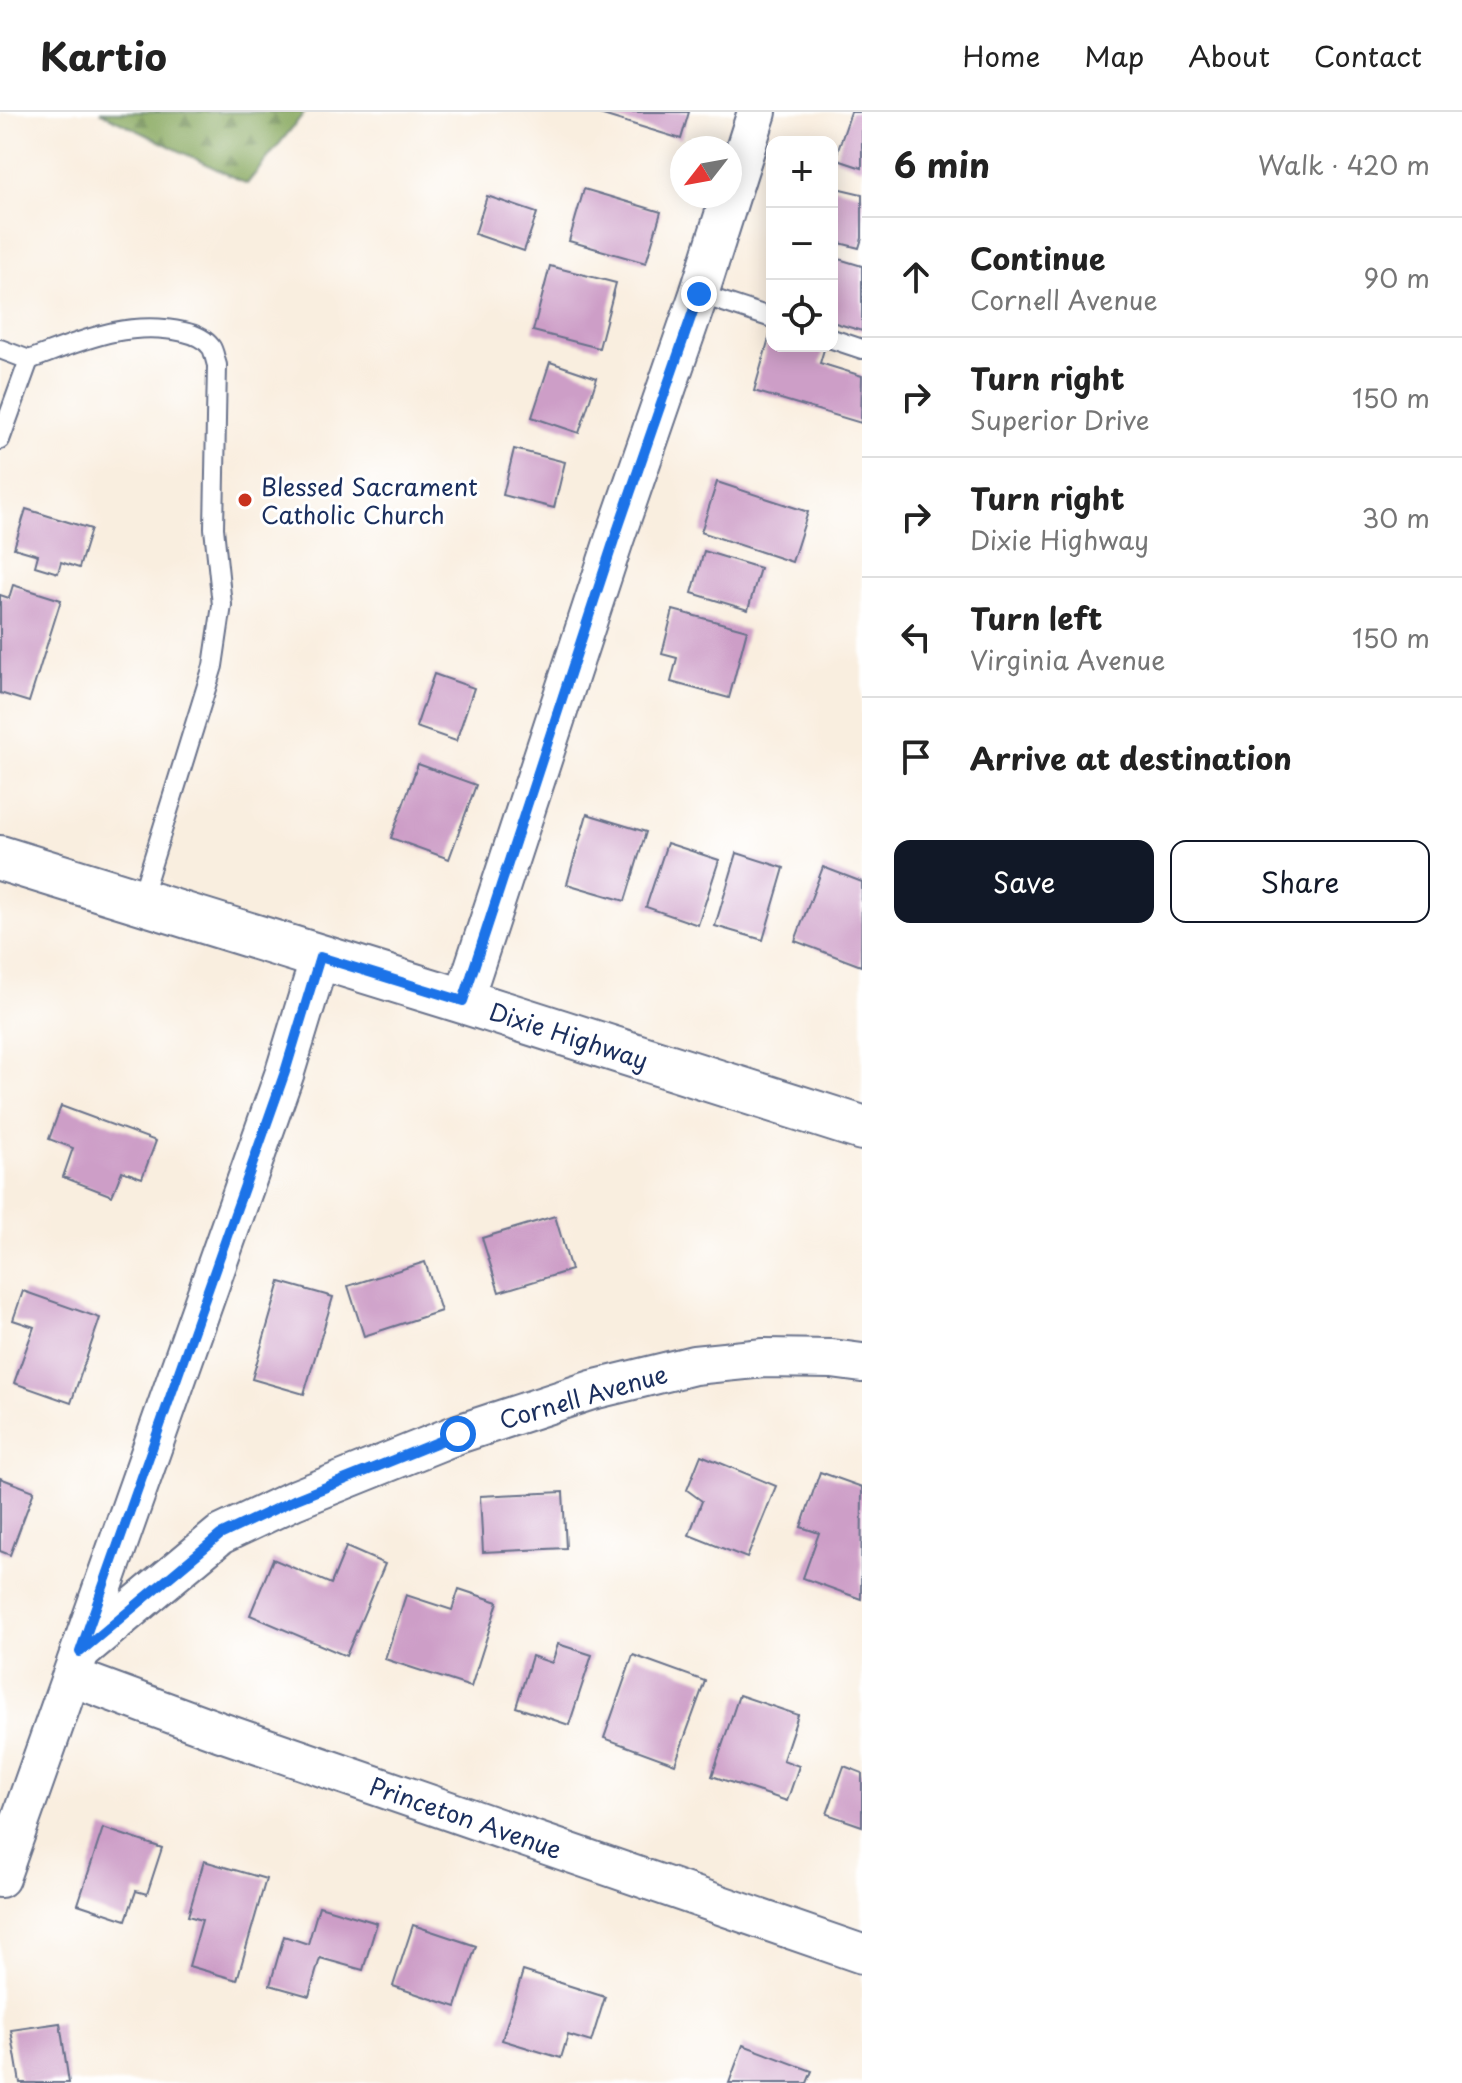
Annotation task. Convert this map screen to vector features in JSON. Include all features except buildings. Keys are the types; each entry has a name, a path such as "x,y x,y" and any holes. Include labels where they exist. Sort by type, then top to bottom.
{"main road":[{"name":"Dixie Highway","path":"0,858 862,1128"}],"street":[{"path":"463,1001 757,112"},
{"path":"0,1878 285,1072 320,957"},
{"name":"Cornell Avenue","path":"76,1664 220,1535 294,1500 458,1434 592,1390 694,1365 764,1358 832,1359 862,1363"},
{"name":"Princeton Avenue","path":"76,1664 236,1737 862,1954"}],"lane":[{"path":"699,294 766,316"},
{"path":"0,349 29,360 100,334 163,327 194,334 211,347 217,365 214,528 222,605 213,666 140,902"},
{"path":"838,341 862,349"},
{"path":"0,440 29,360"}],"green space":[{"path":"100,112 305,112 247,184"}],"place":[{"name":"Blessed Sacrament Catholic Church","path":"245,500"}],"route":[{"path":"458,1434 294,1500 220,1535 80,1652 285,1072 320,957 463,1001 614,540 699,294"}]}
